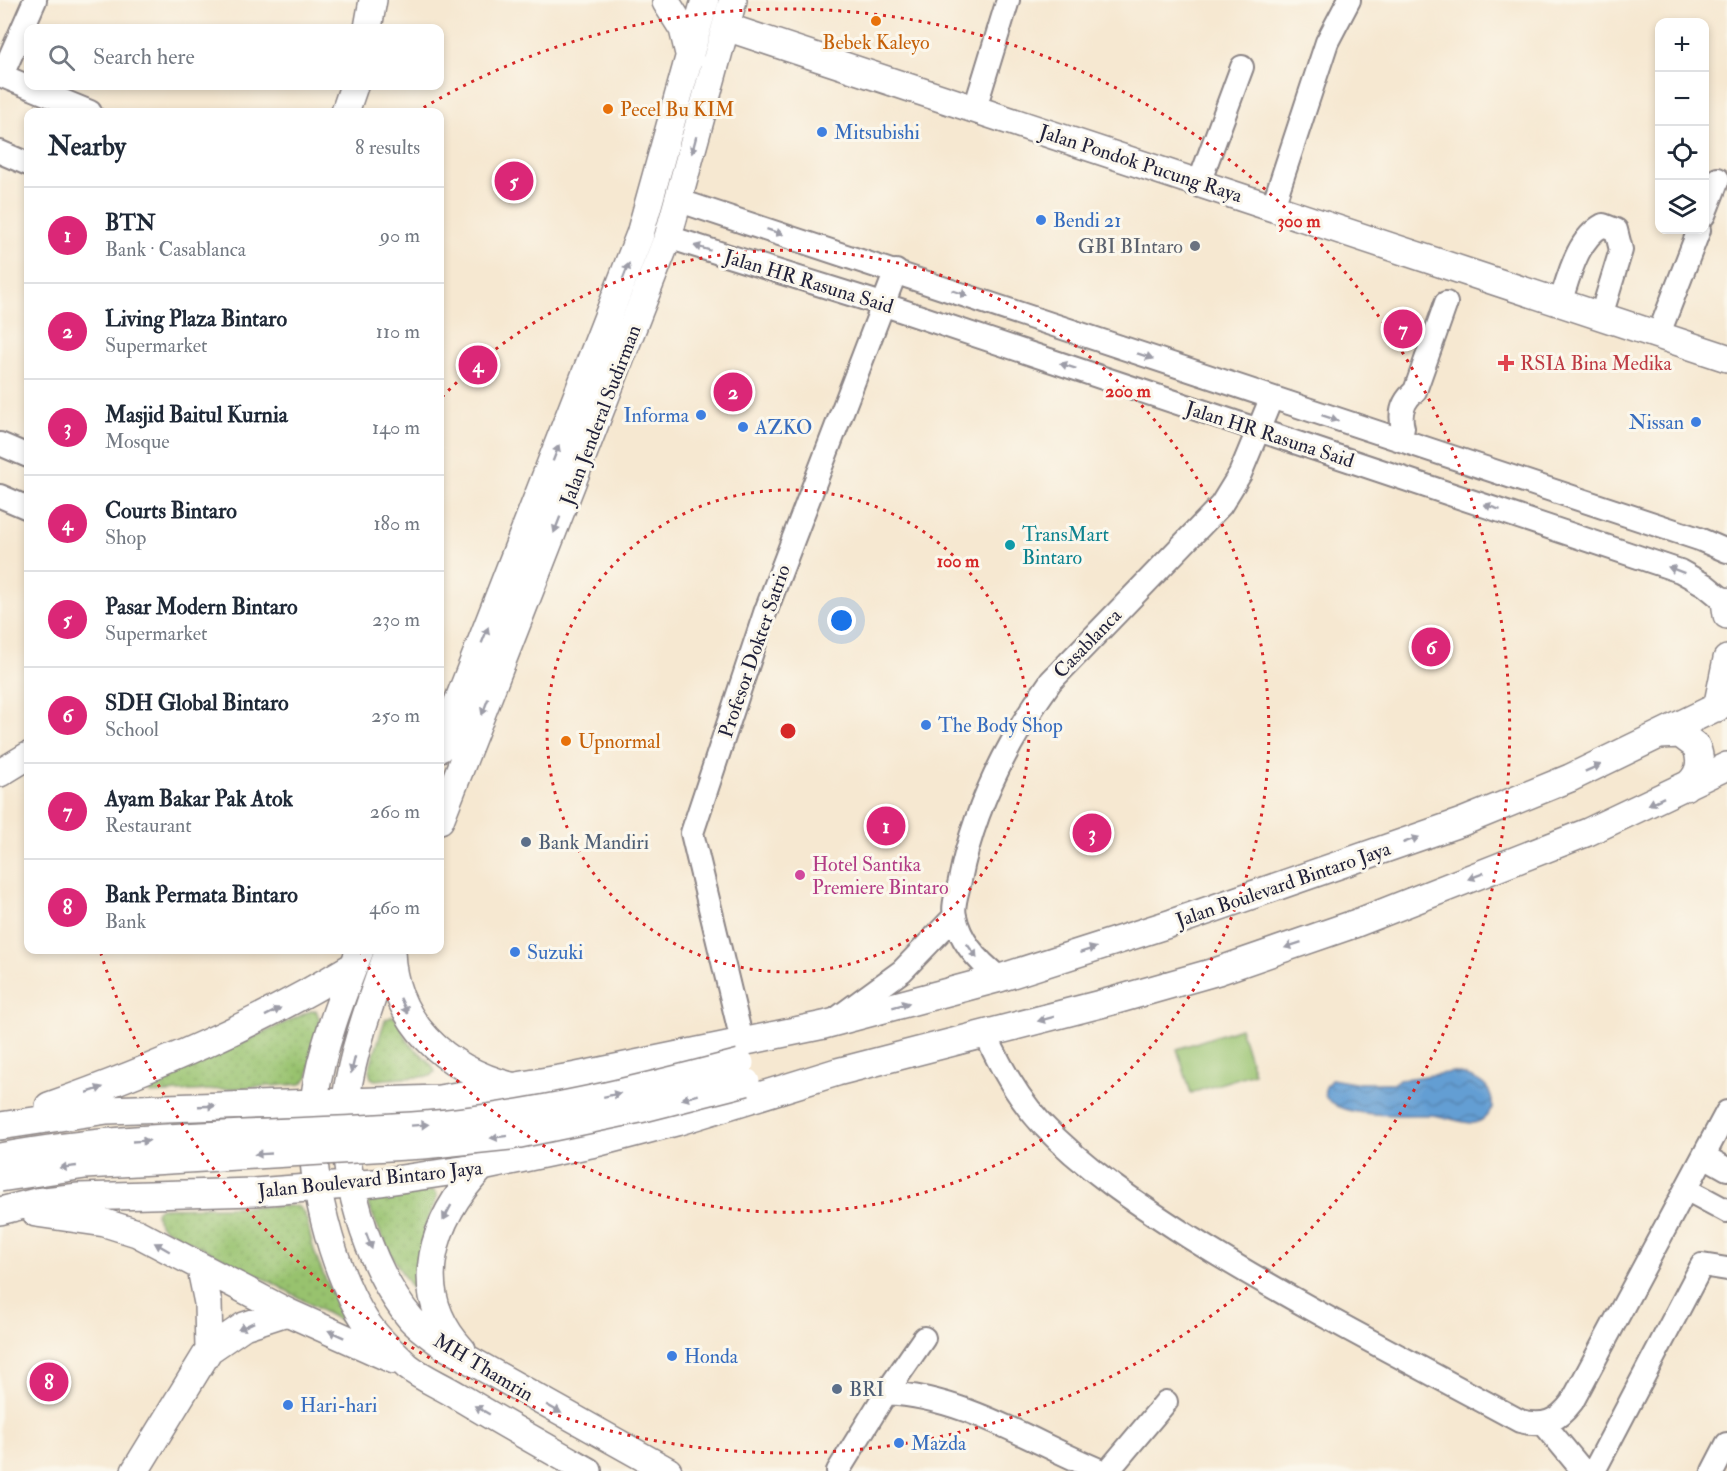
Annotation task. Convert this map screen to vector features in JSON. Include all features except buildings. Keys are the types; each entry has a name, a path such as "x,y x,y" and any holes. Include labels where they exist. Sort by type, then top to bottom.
{"main road":[{"path":"369,24 373,0"},
{"name":"Jalan Jenderal Sudirman","path":"444,810 668,237 680,201 733,0"},
{"path":"663,1 703,7"},
{"path":"663,1 683,28 690,59"},
{"name":"Jalan Jenderal Sudirman","path":"444,738 640,234 703,7"},
{"name":"Jalan Pondok Pucung Raya","path":"726,27 1727,358"},
{"path":"717,61 761,37"},
{"path":"346,108 353,90"},
{"path":"583,380 590,391 596,394 608,393"},
{"path":"572,410 584,407 595,414 598,420"},
{"path":"1722,705 1727,659"},
{"name":"Jalan Boulevard Bintaro Jaya","path":"0,1178 85,1165 423,1145 493,1138 615,1115 827,1024 1000,978 1172,923 1462,822 1570,778 1722,705"},
{"path":"1660,735 1680,734 1695,746 1700,765 1695,778 1685,787"},
{"path":"0,773 24,758"},
{"name":"Jalan Boulevard Bintaro Jaya","path":"1,1211 36,1202 79,1197 255,1192 413,1178 482,1167 641,1132 837,1072 986,1035 1218,971 1335,931 1588,832 1727,766"},
{"path":"346,1101 367,1011 388,954"},
{"path":"390,954 393,974 402,1001 424,1037 456,1064 495,1082 516,1087"},
{"path":"313,1103 337,1011 356,958"},
{"path":"0,1125 140,1074 262,1017 356,958"},
{"name":"Jalan Boulevard Bintaro Jaya","path":"0,1157 82,1145 485,1119 639,1089 743,1062"},
{"name":"Jalan Boulevard Bintaro Jaya","path":"0,1125 107,1110 439,1099 516,1087 743,1062 837,1072"},
{"path":"400,1100 388,1104 380,1112 376,1133 383,1156 391,1166 413,1178"},
{"name":"MH Thamrin","path":"346,1101 346,1154 370,1246 394,1295 412,1319 443,1345 480,1368 668,1471"},
{"name":"MH Thamrin","path":"313,1103 314,1157 318,1187 331,1242 350,1292 372,1330 409,1367 588,1471"},
{"path":"255,1192 278,1183 290,1169 297,1152 294,1127 284,1112 273,1106 258,1104"},
{"path":"480,1368 458,1346 440,1316 431,1269 435,1241 445,1216 461,1190 482,1167"},
{"path":"1,1211 45,1213 105,1223 137,1233 201,1269 287,1312 409,1367"},
{"path":"201,1269 208,1303 209,1350"},
{"path":"135,1471 209,1350 244,1326 287,1312"}],"street":[{"path":"24,24 35,0"},
{"path":"975,108 1008,0"},
{"path":"1273,207 1327,42 1348,0"},
{"path":"24,24 1,75 24,85"},
{"path":"1199,183 1242,68"},
{"path":"37,90 80,108"},
{"path":"0,152 24,162"},
{"path":"1709,202 1718,179"},
{"name":"Jalan HR Rasuna Said","path":"680,201 896,271 1271,399 1401,434 1543,489 1699,539 1727,551"},
{"path":"1560,303 1581,250 1592,231 1603,225 1616,230 1621,250 1601,316"},
{"path":"1658,336 1697,234"},
{"name":"Jalan HR Rasuna Said","path":"668,237 885,305 1680,571 1706,585 1726,606"},
{"name":"Profesor Dokter Satrio","path":"743,1062 693,833 767,606 885,305 896,271"},
{"path":"1401,434 1410,420 1417,401 1415,391 1446,303"},
{"name":"Casablanca","path":"955,916 968,839 988,790 1027,714 1051,681 1221,505 1240,474 1271,399"},
{"path":"0,444 24,454"},
{"path":"1532,520 1543,489"},
{"path":"0,496 24,506"},
{"path":"827,1024 902,970 955,916 976,958 1000,978"},
{"path":"986,1035 1001,1067 1040,1122 1070,1150 1142,1206 1252,1276 1520,1421 1544,1424 1562,1416 1572,1402 1727,1112"},
{"path":"1704,1156 1727,1169"},
{"path":"1686,1189 1727,1211"},
{"path":"1594,1471 1701,1265 1727,1269"},
{"path":"838,1471 886,1393 924,1338"},
{"path":"886,1393 921,1397 992,1419 1101,1471"},
{"path":"1108,1471 1166,1402"},
{"path":"1544,1424 1583,1471"},
{"path":"1713,1471 1727,1444"}],"green space":[{"path":"316,1010 320,1021 308,1077 301,1084 150,1094 148,1087"},
{"path":"393,1016 407,1040 433,1068 435,1072 431,1076 375,1080 371,1078 369,1070 385,1020"},
{"path":"1240,1028 1254,1073 1191,1093 1177,1049"},
{"path":"434,1191 437,1194 436,1201 421,1246 421,1290 416,1294 388,1247 365,1197"},
{"path":"297,1206 305,1217 314,1252 324,1276 356,1330 273,1283 163,1228 157,1220 156,1212 161,1208"}],"water":[{"path":"1453,1072 1475,1079 1482,1083 1490,1093 1492,1109 1479,1121 1470,1123 1432,1115 1357,1112 1331,1103 1325,1095 1326,1087 1332,1079 1354,1083 1394,1083 1398,1080"}],"place":[{"name":"Bebek Kaleyo","path":"876,21"},
{"name":"Pecel Bu KIM","path":"608,109"},
{"name":"Mitsubishi","path":"822,132"},
{"name":"Pasar Modern Bintaro","path":"514,181"},
{"name":"Bendi 21","path":"1041,220"},
{"name":"GBI BIntaro","path":"1195,246"},
{"name":"Ayam Bakar Pak Atok","path":"1403,329"},
{"name":"RSIA Bina Medika","path":"1506,363"},
{"name":"Courts Bintaro","path":"478,365"},
{"name":"Living Plaza Bintaro","path":"733,392"},
{"name":"Informa","path":"701,415"},
{"name":"Nissan","path":"1696,422"},
{"name":"AZKO","path":"743,427"},
{"name":"TransMart Bintaro","path":"1010,545"},
{"name":"SDH Global Bintaro","path":"1431,647"},
{"name":"The Body Shop","path":"926,725"},
{"name":"Upnormal","path":"566,741"},
{"name":"BTN","path":"886,826"},
{"name":"Masjid Baitul Kurnia","path":"1092,833"},
{"name":"Bank Mandiri","path":"526,842"},
{"name":"Hotel Santika Premiere Bintaro","path":"800,875"},
{"name":"Suzuki","path":"515,952"},
{"name":"Honda","path":"672,1356"},
{"name":"Bank Permata Bintaro","path":"49,1382"},
{"name":"BRI","path":"837,1389"},
{"name":"Hari-hari","path":"288,1405"},
{"name":"Mazda","path":"899,1443"}]}
